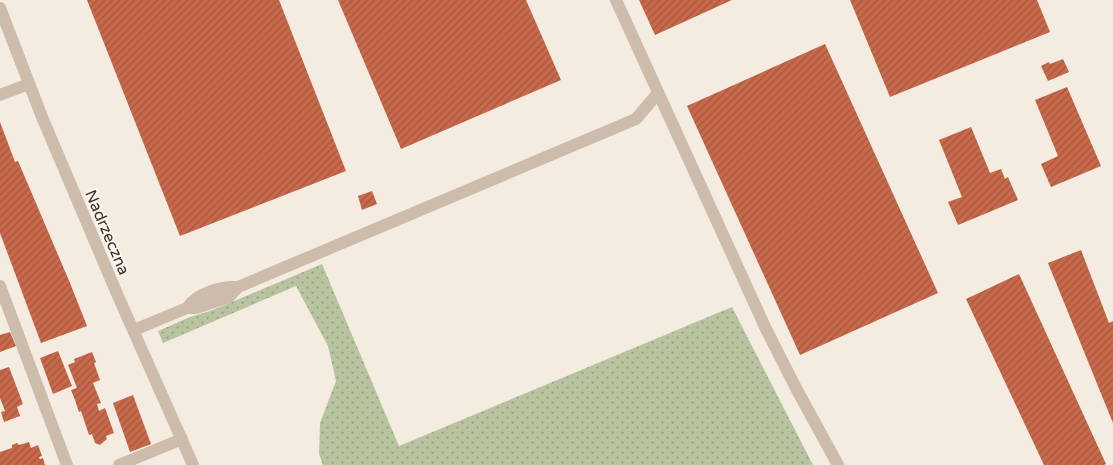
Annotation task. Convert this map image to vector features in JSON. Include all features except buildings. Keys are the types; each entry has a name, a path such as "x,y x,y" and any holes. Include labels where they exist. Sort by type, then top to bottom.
{"street":[{"path":"616,0 766,329 838,465"},
{"name":"Nadrzeczna","path":"0,8 29,84 118,296 194,465"},
{"path":"0,96 29,84"},
{"path":"134,330 187,308 193,300 225,286 238,287 636,119 658,92"},
{"path":"0,286 67,465"},
{"path":"119,465 182,439"}],"green space":[{"path":"322,264 399,446 732,307 813,465 323,465 319,454 320,423 336,381 328,346 296,286 163,343 158,331"}]}
